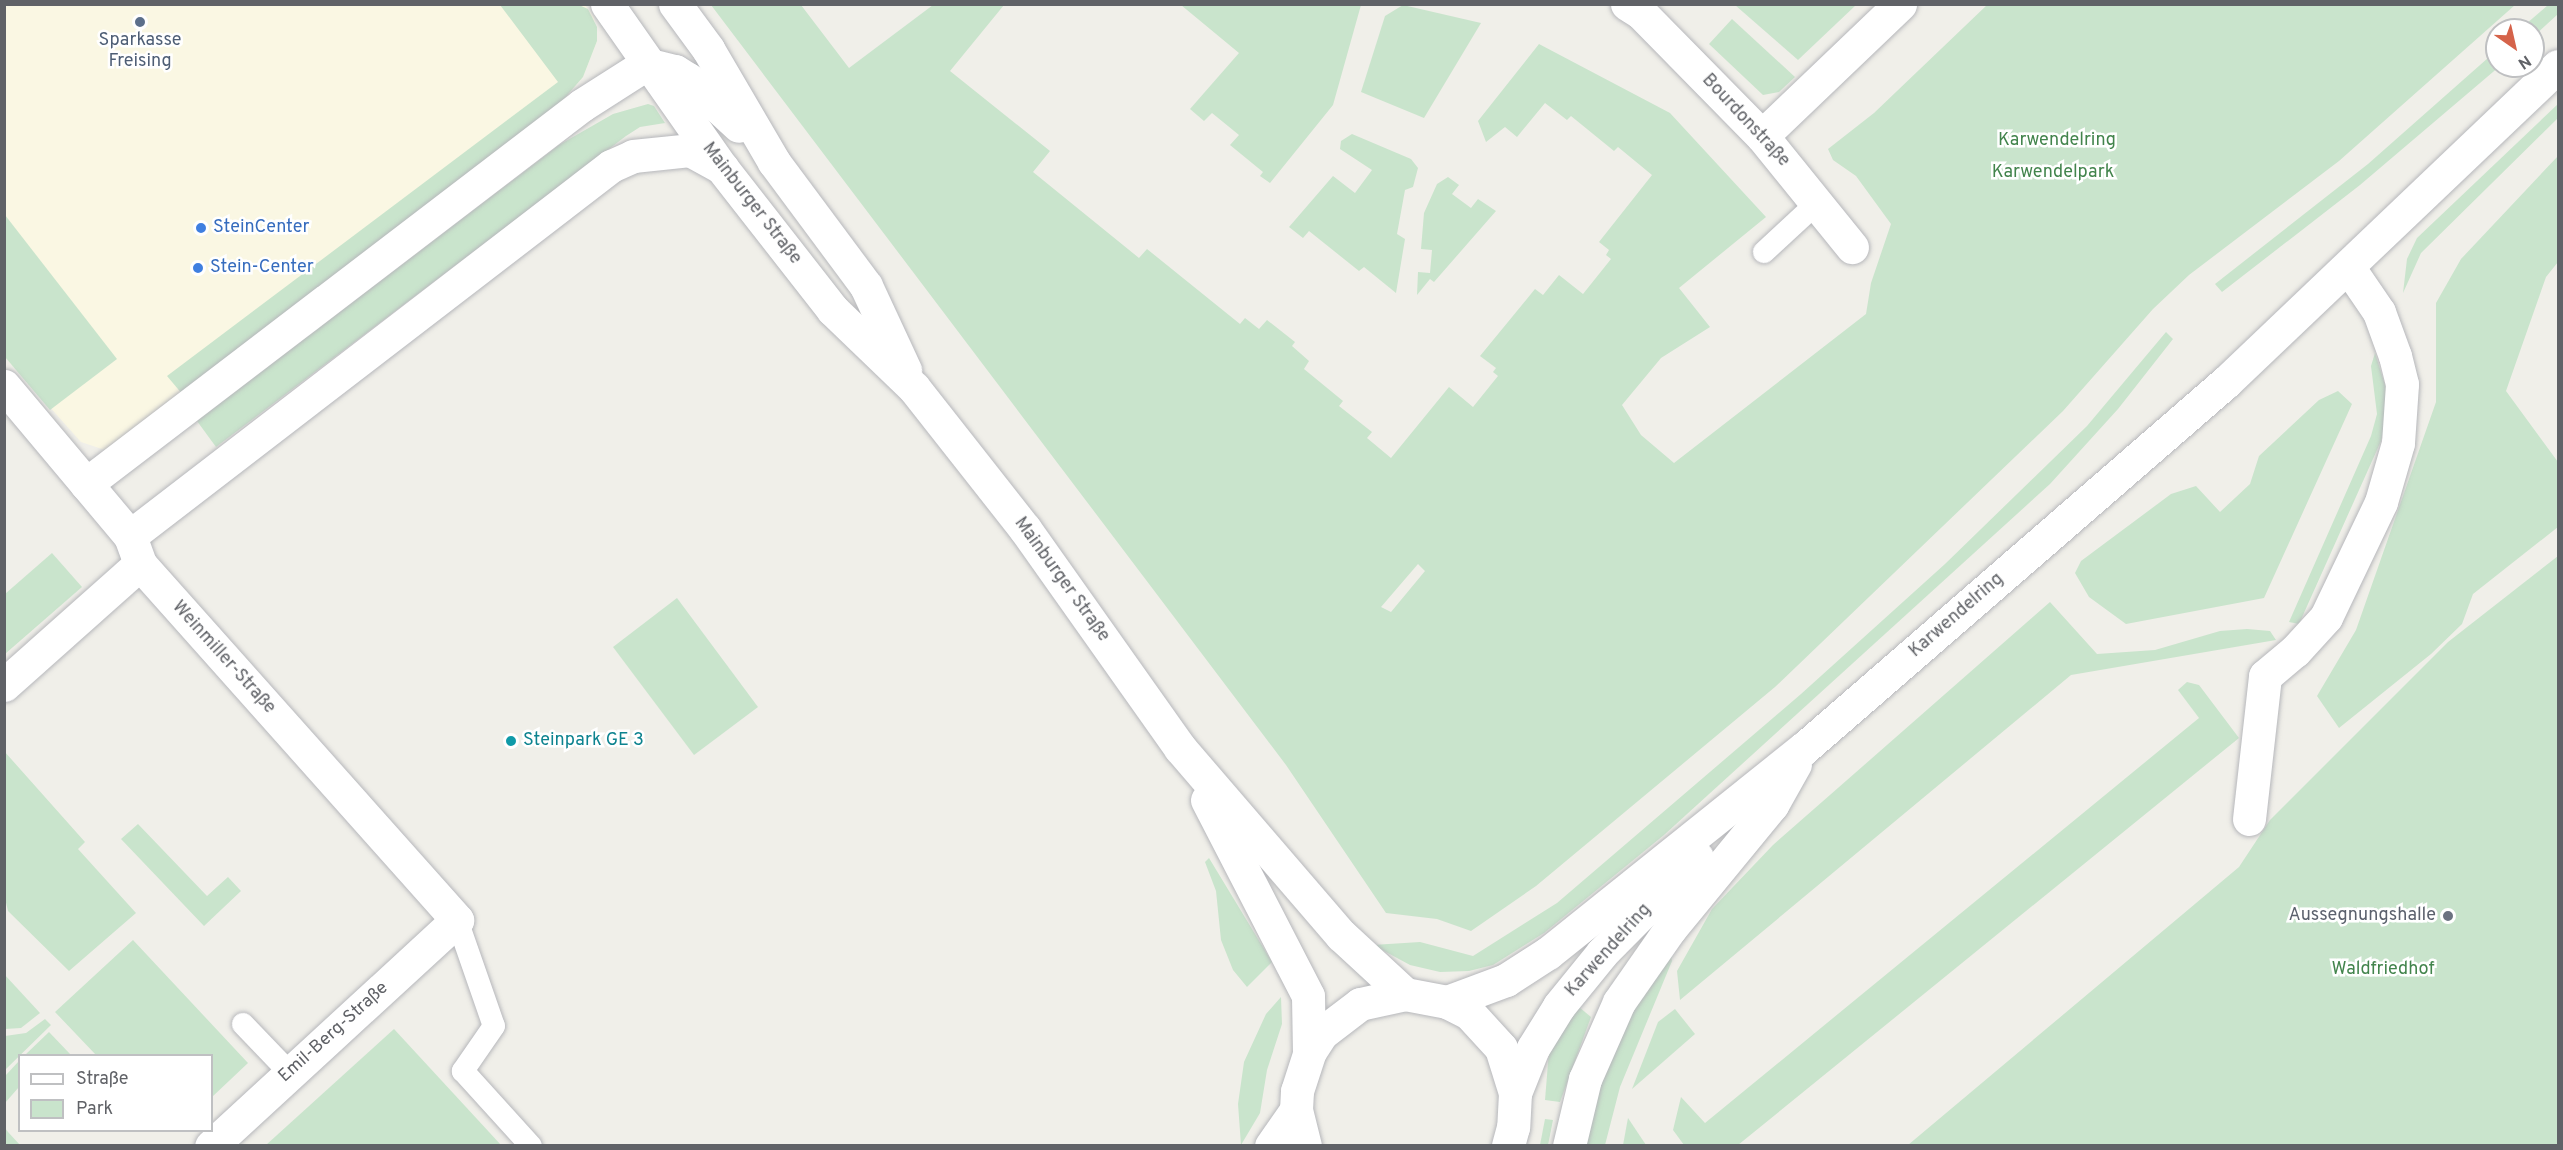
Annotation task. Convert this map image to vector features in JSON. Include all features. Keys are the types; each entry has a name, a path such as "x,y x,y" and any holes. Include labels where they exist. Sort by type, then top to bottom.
{"main road":[{"name":"Mainburger Straße","path":"607,4 646,64 722,168 833,310 914,388 1025,530 1180,748 1341,935 1405,994"},
{"name":"Mainburger Straße","path":"675,4 708,50 774,162 866,286 914,388"},
{"name":"Bourdonstraße","path":"1627,4 1640,12 1762,136 1852,247"},
{"path":"1762,136 1900,4"},
{"path":"86,484 582,105 646,64 675,71 688,79 774,162"},
{"name":"Karwendelring","path":"1448,1002 1506,980 1548,953 1803,749 2170,431 2349,268 2559,66"},
{"path":"4,685 135,550 611,166 633,156 690,150 722,168"},
{"path":"2249,819 2265,676 2295,651 2326,617 2381,502 2398,443 2402,384 2395,356 2379,312 2349,268"},
{"name":"Weinmiller-Straße","path":"4,386 86,484 135,550 457,920"},
{"name":"Mainburger Straße","path":"1180,748 1308,996 1309,1053"},
{"path":"1569,1146 1585,1079 1619,1002 1670,929 1772,805 1803,749"},
{"name":"Karwendelring","path":"1515,1093 1533,1048 1579,980 1803,749"},
{"name":"Emil-Berg-Straße","path":"211,1146 457,920"},
{"name":"Mainburger Straße","path":"1305,1146 1296,1110 1302,1071 1309,1053 1322,1033 1360,1004 1405,994 1448,1002 1469,1013 1496,1041 1510,1070 1515,1093 1514,1127 1508,1146"},
{"path":"1271,1146 1296,1110"}],"lane":[{"path":"1764,252 1817,202"},
{"path":"457,920 494,1026 462,1071 531,1146"},
{"path":"243,1024 290,1073"}],"shaded area":[{"name":"SteinCenter","path":"4,5 585,5 594,17 597,41 583,77 563,100 105,450 81,442 5,357"}],"green space":[{"path":"500,5 579,5 588,9 597,27 597,41 583,77 563,100 183,395 167,376 558,82"},
{"name":"Karwendelpark","path":"711,5 801,5 849,68 933,5 1004,5 950,71 1050,151 1033,172 1139,258 1147,249 1240,324 1245,318 1259,329 1267,320 1295,342 1292,346 1309,361 1304,369 1343,401 1339,406 1372,432 1367,438 1391,458 1449,387 1473,407 1498,376 1493,372 1496,368 1480,356 1535,289 1543,295 1559,275 1583,294 1611,259 1606,255 1609,250 1599,242 1652,175 1618,147 1614,151 1571,116 1567,120 1545,103 1517,137 1505,127 1486,142 1478,121 1539,44 1670,113 1766,217 1679,288 1710,327 1661,358 1622,405 1641,435 1674,463 1866,314 1871,283 1891,224 1856,176 1833,160 1828,149 1874,113 1987,5 2515,5 2500,18 2485,18 2485,32 2339,161 2189,275 2153,309 2063,411 1775,687 1536,886 1471,931 1437,919 1386,913 1286,765","holes":["1418,564 1425,571 1391,612 1381,607"]},
{"path":"1181,5 1361,5 1333,105 1270,183 1260,176 1263,172 1230,145 1239,135 1212,113 1204,121 1190,109 1239,53"},
{"path":"1403,5 1481,23 1424,118 1361,92 1385,16"},
{"path":"1735,5 1856,5 1798,60"},
{"path":"2548,5 2558,5 2558,14 2545,26 2545,18 2533,18"},
{"path":"1732,19 1795,77 1779,92 1763,95 1709,44"},
{"path":"2485,61 2486,78 2360,185 2222,292 2215,284 2368,164"},
{"path":"648,104 654,106 665,123 640,127 626,136 216,447 197,421 559,145 613,114"},
{"path":"2558,104 2558,118 2421,253 2403,293 2407,259 2417,238"},
{"path":"1352,134 1411,159 1418,168 1413,187 1405,190 1397,234 1405,239 1396,293 1364,267 1359,271 1309,231 1303,238 1289,227 1333,176 1355,193 1372,170 1340,149 1341,141"},
{"path":"2558,156 2558,262 2546,277 2506,391 2558,462 2558,527 2473,594 2462,624 2431,654 2339,728 2317,696 2356,630 2436,402 2436,303 2461,259"},
{"path":"1448,177 1459,185 1452,194 1471,208 1478,199 1496,211 1434,282 1430,279 1417,295 1418,272 1430,273 1432,250 1421,249 1424,213 1437,184"},
{"path":"5,215 117,359 50,410 5,357"},
{"path":"2166,332 2173,339 2118,409 2050,484 1664,835 1544,933 1493,965 1469,971 1440,972 1410,965 1373,945 1420,942 1473,956 1557,903 1801,694 1945,564 2087,426"},
{"path":"2375,353 2388,394 2388,412 2381,441 2299,624 2289,622 2371,436 2377,414 2371,366"},
{"path":"2338,391 2352,404 2264,598 2126,624 2089,597 2075,573 2081,561 2171,494 2196,486 2220,512 2250,484 2259,456 2319,400"},
{"path":"52,553 82,587 5,654 5,594"},
{"name":"Waldfriedhof","path":"2558,556 2558,1145 1908,1145 2239,867 2270,820 2448,642"},
{"path":"677,598 758,707 694,755 613,647"},
{"path":"2050,602 2097,654 2155,650 2220,631 2247,629 2270,631 2276,640 2071,675 1680,1000 1677,971 1712,909 1773,845"},
{"path":"2187,682 2199,685 2239,738 1738,1145 1684,1145 1673,1130 1681,1097 1705,1123 2199,718 2178,690"},
{"path":"4,751 85,842 78,849 136,913 69,971 8,911 4,894"},
{"path":"138,824 207,896 228,877 241,891 204,926 121,839"},
{"path":"1209,858 1272,962 1247,987 1233,970 1221,940 1216,891 1205,862"},
{"path":"133,940 248,1063 213,1096 213,1054 95,1054 55,1012"},
{"path":"1670,951 1672,961 1620,1087 1605,1145 1584,1146 1603,1073 1638,1000"},
{"path":"4,974 40,1013 21,1028 5,1029"},
{"path":"1281,997 1282,1024 1267,1070 1260,1113 1241,1145 1238,1104 1244,1062 1266,1014"},
{"path":"1579,1007 1591,1017 1560,1102 1545,1100 1549,1051 1555,1037"},
{"path":"1675,1009 1695,1034 1632,1089 1658,1022"},
{"path":"45,1019 51,1025 21,1054 18,1054 18,1057 5,1070 5,1036 26,1033"},
{"path":"394,1029 501,1145 266,1145"},
{"path":"49,1032 70,1054 26,1054"},
{"path":"18,1062 18,1088 5,1103 5,1076"},
{"path":"1628,1118 1646,1145 1623,1145"},
{"path":"1545,1119 1553,1120 1548,1145 1540,1145"},
{"path":"5,1128 8,1132 20,1145 5,1145"}],"place":[{"name":"Sparkasse Freising","path":"140,22"},
{"name":"SteinCenter","path":"201,228"},
{"name":"Stein-Center","path":"198,268"},
{"name":"Steinpark GE 3","path":"511,741"},
{"name":"Aussegnungshalle","path":"2448,916"}]}
